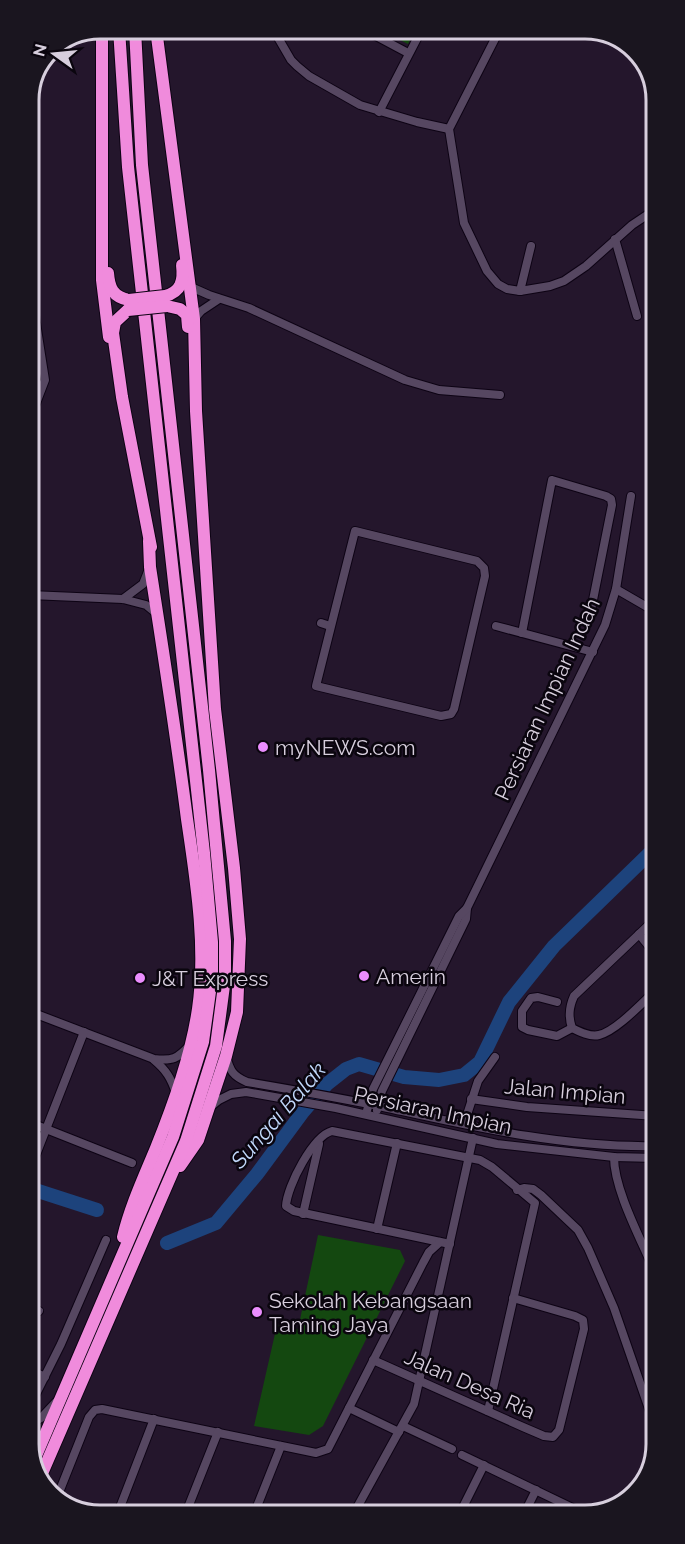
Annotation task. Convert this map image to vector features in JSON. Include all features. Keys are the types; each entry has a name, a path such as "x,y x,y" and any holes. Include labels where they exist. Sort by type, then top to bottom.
{"highway":[{"path":"102,39 102,280 104,309 122,397"},
{"path":"39,1448 173,1137 203,1042 209,1009 212,942 130,189 120,39"},
{"path":"44,1469 186,1141 216,1046 224,988 225,941 209,770 142,165 136,39"},
{"path":"157,39 180,219 184,277 180,288 166,301"},
{"path":"102,216 109,285 114,294 128,305"},
{"path":"171,1177 186,1160 198,1140 226,1056 237,1012 240,939 215,709 196,411 194,320 186,245 180,219"},
{"path":"189,720 179,700 156,565 149,541 122,397 113,333 115,322 128,305 166,301 187,315 196,375"},
{"path":"117,1269 125,1227 176,1094 191,1045 201,977 198,902 150,567 149,541"}],"street":[{"path":"279,39 291,60 309,76 360,105 379,112 449,129"},
{"path":"382,39 408,53"},
{"path":"379,112 416,39"},
{"path":"495,39 449,129 464,223 487,271 498,284 507,289 520,291 538,290 564,281 586,266 615,239 646,216"},
{"path":"615,239 637,316"},
{"path":"520,291 531,246"},
{"path":"191,287 249,308 355,358 422,386 465,394 500,395"},
{"path":"194,320 201,311 219,299"},
{"path":"39,353 45,380 39,396"},
{"path":"522,633 552,480 611,499 612,505 591,610"},
{"name":"Persiaran Impian Indah","path":"371,1115 377,1090 397,1052 459,916 467,908 605,625 616,589 630,496"},
{"path":"355,531 477,561 484,568 485,576 454,709 450,714 441,716 316,686 325,624 355,531"},
{"path":"123,598 142,584 150,567"},
{"path":"616,589 646,606"},
{"path":"39,595 123,598 146,605 157,614"},
{"path":"496,626 592,652"},
{"path":"646,927 574,996 568,1018 572,1028 583,1033 598,1035 611,1030 646,999"},
{"path":"639,934 646,943"},
{"path":"556,1002 538,997 531,998 522,1011 522,1027 557,1036 572,1028"},
{"path":"39,1015 154,1059 170,1061 180,1056 191,1045"},
{"path":"39,1148 84,1032"},
{"name":"Persiaran Impian","path":"226,1056 229,1070 235,1077 248,1082 338,1098 500,1132 615,1145 646,1146"},
{"path":"464,1124 478,1081 495,1057"},
{"path":"154,1059 166,1070 176,1094"},
{"name":"Persiaran Impian","path":"208,1109 231,1094 246,1092 371,1115 473,1138 550,1151 614,1158 646,1158"},
{"name":"Jalan Impian","path":"471,1099 549,1109 646,1115"},
{"path":"452,1122 462,1126 473,1138"},
{"path":"39,1126 132,1163"},
{"path":"450,1244 294,1212 286,1206 287,1195 299,1169 320,1139 332,1131 480,1160 492,1167 535,1203 488,1411"},
{"path":"473,1138 489,1132 500,1132"},
{"path":"359,1505 414,1404 473,1138"},
{"path":"303,1214 320,1139"},
{"path":"377,1229 397,1143"},
{"path":"614,1158 622,1194 646,1251"},
{"path":"518,1190 533,1189 578,1230 614,1308 646,1399"},
{"path":"420,1238 424,1251 423,1263"},
{"path":"39,1389 62,1344 106,1240"},
{"path":"60,1489 89,1417 95,1410 102,1409 154,1419 316,1453 328,1449 423,1263 429,1252 440,1242"},
{"name":"Jalan Desa Ria","path":"373,1360 544,1436 553,1437 559,1430 584,1329 583,1320 513,1299"},
{"path":"39,1374 45,1377"},
{"path":"39,1419 62,1395"},
{"path":"349,1407 452,1449"},
{"path":"121,1505 154,1419"},
{"path":"189,1505 218,1432"},
{"path":"258,1505 281,1446"},
{"path":"462,1455 567,1505"},
{"path":"464,1505 484,1465"},
{"path":"528,1505 536,1490"}],"green space":[{"path":"398,39 411,39 408,44"},
{"path":"318,1235 400,1250 405,1261 323,1426 309,1435 254,1426 277,1325 298,1329"}],"waterway":[{"name":"Sungai Balak","path":"167,1243 216,1223 257,1174 302,1113 327,1084 346,1069 359,1064 404,1077 439,1080 464,1075 480,1062 509,1002 554,946 646,857"},
{"path":"39,1191 97,1210"}],"place":[{"name":"myNEWS.com","path":"263,747"},
{"name":"Amerin","path":"364,976"},
{"name":"J&T Express","path":"140,978"},
{"name":"Sekolah Kebangsaan Taming Jaya","path":"257,1312"}]}
